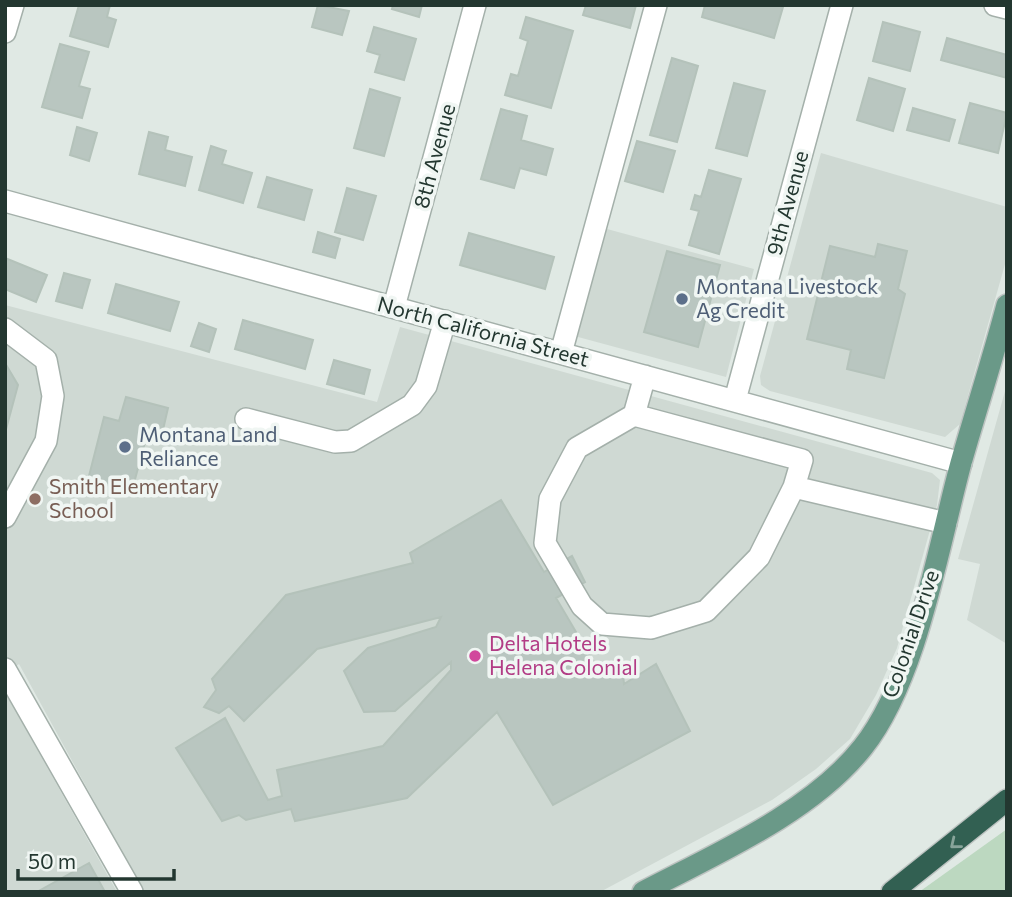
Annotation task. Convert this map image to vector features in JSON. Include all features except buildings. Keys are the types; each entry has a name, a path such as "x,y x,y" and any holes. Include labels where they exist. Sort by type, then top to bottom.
{"highway":[{"path":"891,892 1007,800"}],"main road":[{"name":"Colonial Drive","path":"643,892 777,819 828,782 864,747 899,680 928,596 961,463 1007,305"}],"street":[{"path":"5,32 13,5"},
{"name":"8th Avenue","path":"394,307 475,5"},
{"path":"561,353 656,5"},
{"name":"9th Avenue","path":"735,400 842,5"},
{"path":"995,5 1007,8"},
{"name":"North California Street","path":"5,201 961,463"},
{"path":"246,419 335,442 351,441 412,405 426,386 445,321"},
{"path":"5,329 47,360 53,396 46,440 5,517"},
{"path":"634,415 802,460 794,487 759,557 706,611 652,628 602,624 582,606 545,543 550,499 577,448 634,415 645,376"},
{"path":"794,487 946,523"},
{"path":"5,669 132,892"}],"shaded area":[{"path":"821,153 1007,207 1007,257 960,424 945,437 770,391 761,385 760,376"},
{"path":"596,226 754,269 726,377 567,334"},
{"path":"5,305 377,402 400,327 932,473 940,480 937,505 897,648 876,695 850,739 816,769 772,800 600,892 144,892 19,664 5,674"},
{"path":"1007,384 1007,644 967,620 980,564 958,559"},
{"path":"5,692 117,892 5,892"}],"green space":[{"path":"1007,829 1007,892 919,892"}],"place":[{"name":"Montana Livestock Ag Credit","path":"682,299"},
{"name":"Montana Land Reliance","path":"125,447"},
{"name":"Smith Elementary School","path":"35,499"},
{"name":"Delta Hotels Helena Colonial","path":"475,656"}]}
